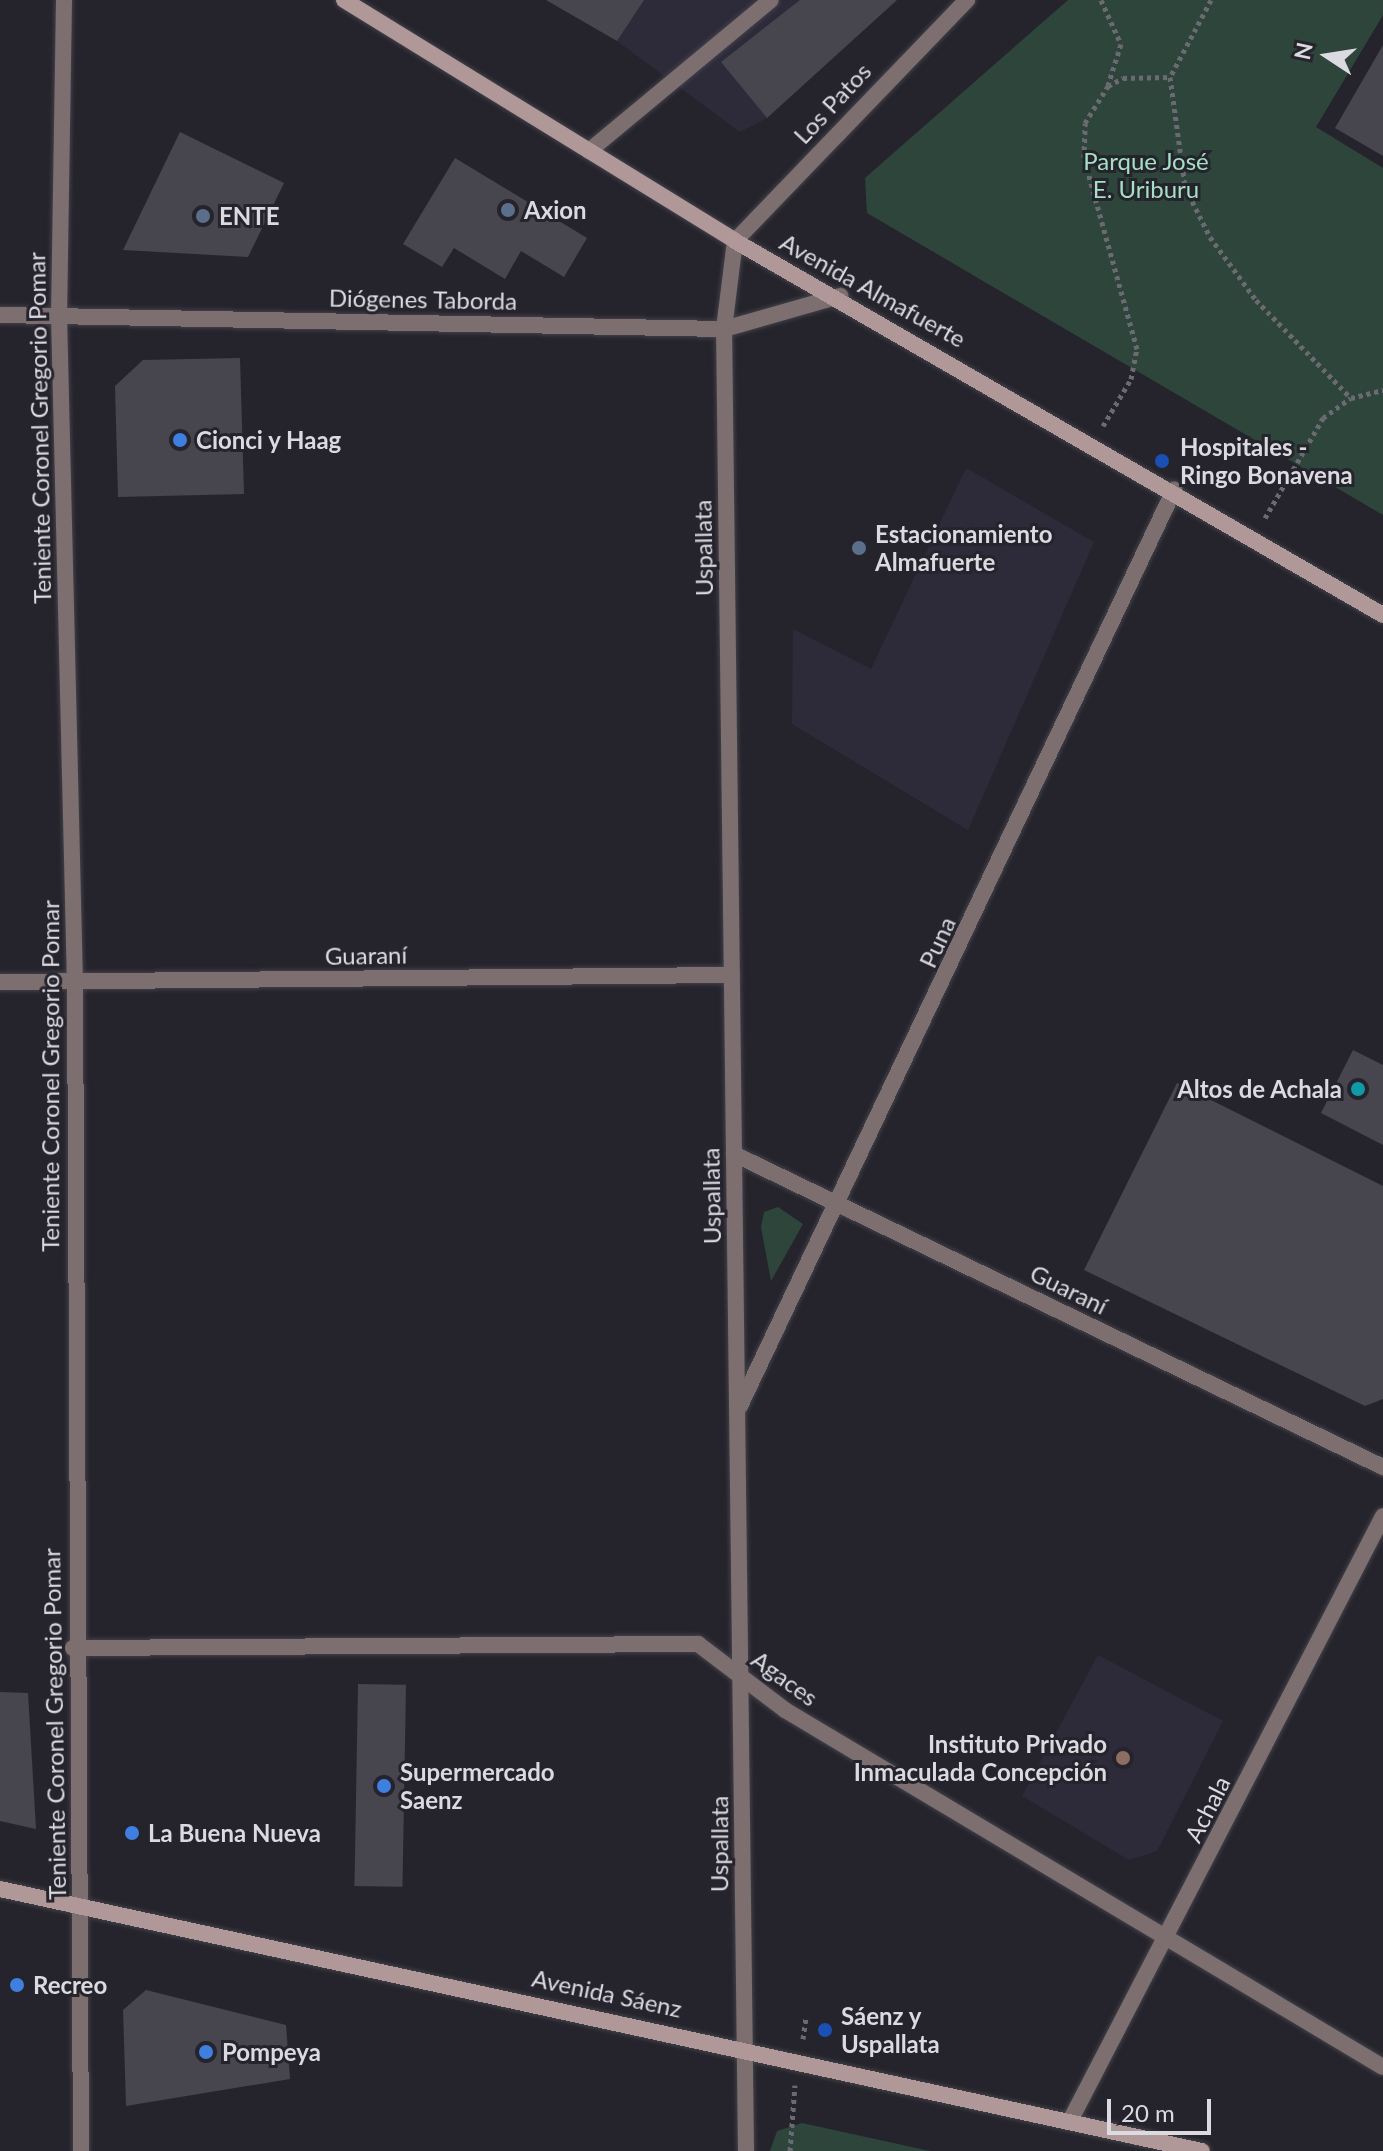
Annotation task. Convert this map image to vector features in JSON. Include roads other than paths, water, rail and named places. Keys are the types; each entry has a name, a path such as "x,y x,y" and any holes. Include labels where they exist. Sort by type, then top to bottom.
{"main road":[{"name":"Avenida Almafuerte","path":"344,0 735,241 840,296 1093,442 1383,615"},
{"name":"Avenida Sáenz","path":"0,1889 82,1904 745,2048 1202,2151"}],"street":[{"name":"Teniente Coronel Gregorio Pomar","path":"64,0 59,315 75,983 73,1648 82,1904 81,2151"},
{"path":"589,151 771,0"},
{"name":"Los Patos","path":"735,241 967,0"},
{"name":"Uspallata","path":"735,241 724,329 746,2151"},
{"name":"Diógenes Taborda","path":"0,315 724,329 840,296"},
{"name":"Puna","path":"738,1411 841,1205 1174,490"},
{"name":"Guaraní","path":"0,982 732,975"},
{"name":"Guaraní","path":"734,1154 1383,1467"},
{"name":"Achala","path":"1070,2121 1167,1939 1383,1516"},
{"name":"Agaces","path":"73,1648 698,1644 785,1710 1383,2067"}],"place":[{"name":"Axion","path":"508,210"},
{"name":"ENTE","path":"203,216"},
{"name":"Cionci y Haag","path":"180,440"},
{"name":"Hospitales - Ringo Bonavena","path":"1162,461"},
{"name":"Estacionamiento Almafuerte","path":"859,548"},
{"name":"Altos de Achala","path":"1358,1089"},
{"name":"Instituto Privado Inmaculada Concepción","path":"1123,1758"},
{"name":"Supermercado Saenz","path":"384,1786"},
{"name":"La Buena Nueva","path":"132,1833"},
{"name":"Recreo","path":"17,1985"},
{"name":"Sáenz y Uspallata","path":"825,2030"},
{"name":"Pompeya","path":"206,2052"}],"park label":[{"name":"Parque José E. Uriburu","path":"1146,175"}]}
